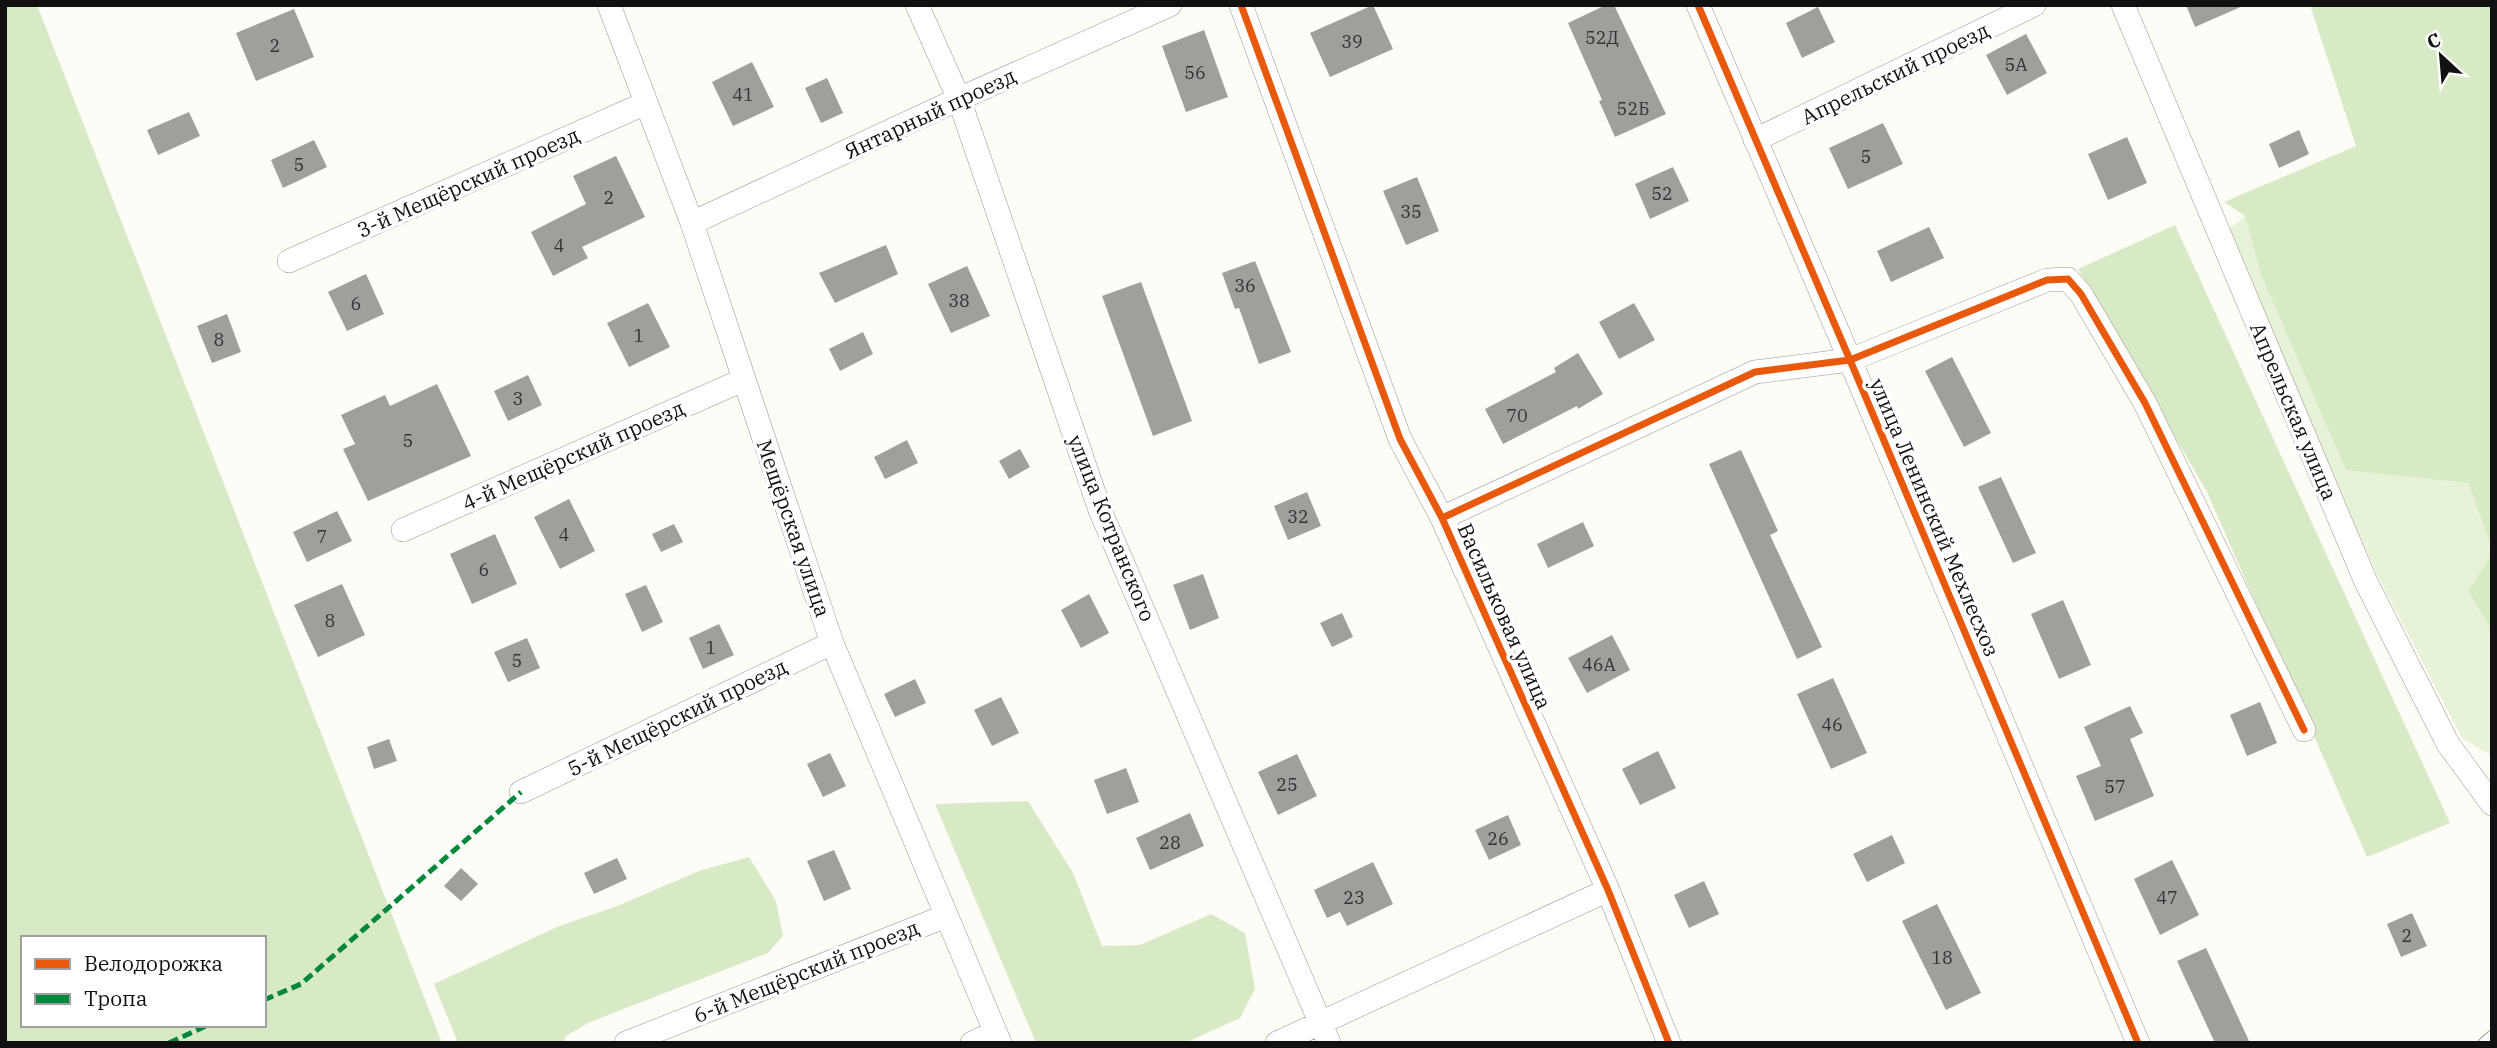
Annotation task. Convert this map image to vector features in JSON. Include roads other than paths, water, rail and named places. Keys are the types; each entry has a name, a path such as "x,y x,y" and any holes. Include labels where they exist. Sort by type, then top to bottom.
{"street":[{"name":"Мещёрская улица","path":"609,5 692,223 832,643 998,1037"},
{"name":"улица Котранского","path":"917,5 958,99 1100,510 1325,1033"},
{"name":"Янтарный проезд","path":"692,223 958,99 1170,5"},
{"name":"улица Ленинский Мехлесхоз","path":"1698,5 2137,1043"},
{"name":"Апрельский проезд","path":"1755,140 2034,5"},
{"name":"Апрельская улица","path":"2123,5 2366,582 2448,744 2492,804"},
{"name":"Васильковая улица","path":"1249,8 1399,439 1442,518 1608,890 1669,1043"},
{"name":"3-й Мещёрский проезд","path":"289,261 646,103"},
{"path":"1442,518 1755,372 1850,360 2047,280 2068,279 2081,294 2146,402 2304,730"},
{"name":"4-й Мещёрский проезд","path":"403,530 743,380"},
{"name":"5-й Мещёрский проезд","path":"521,792 832,643"},
{"path":"1277,1043 1325,1033 1608,890"},
{"name":"6-й Мещёрский проезд","path":"626,1043 946,916"},
{"path":"972,1043 998,1037"}],"lane":[{"path":"2485,1043 2492,1037"}]}
